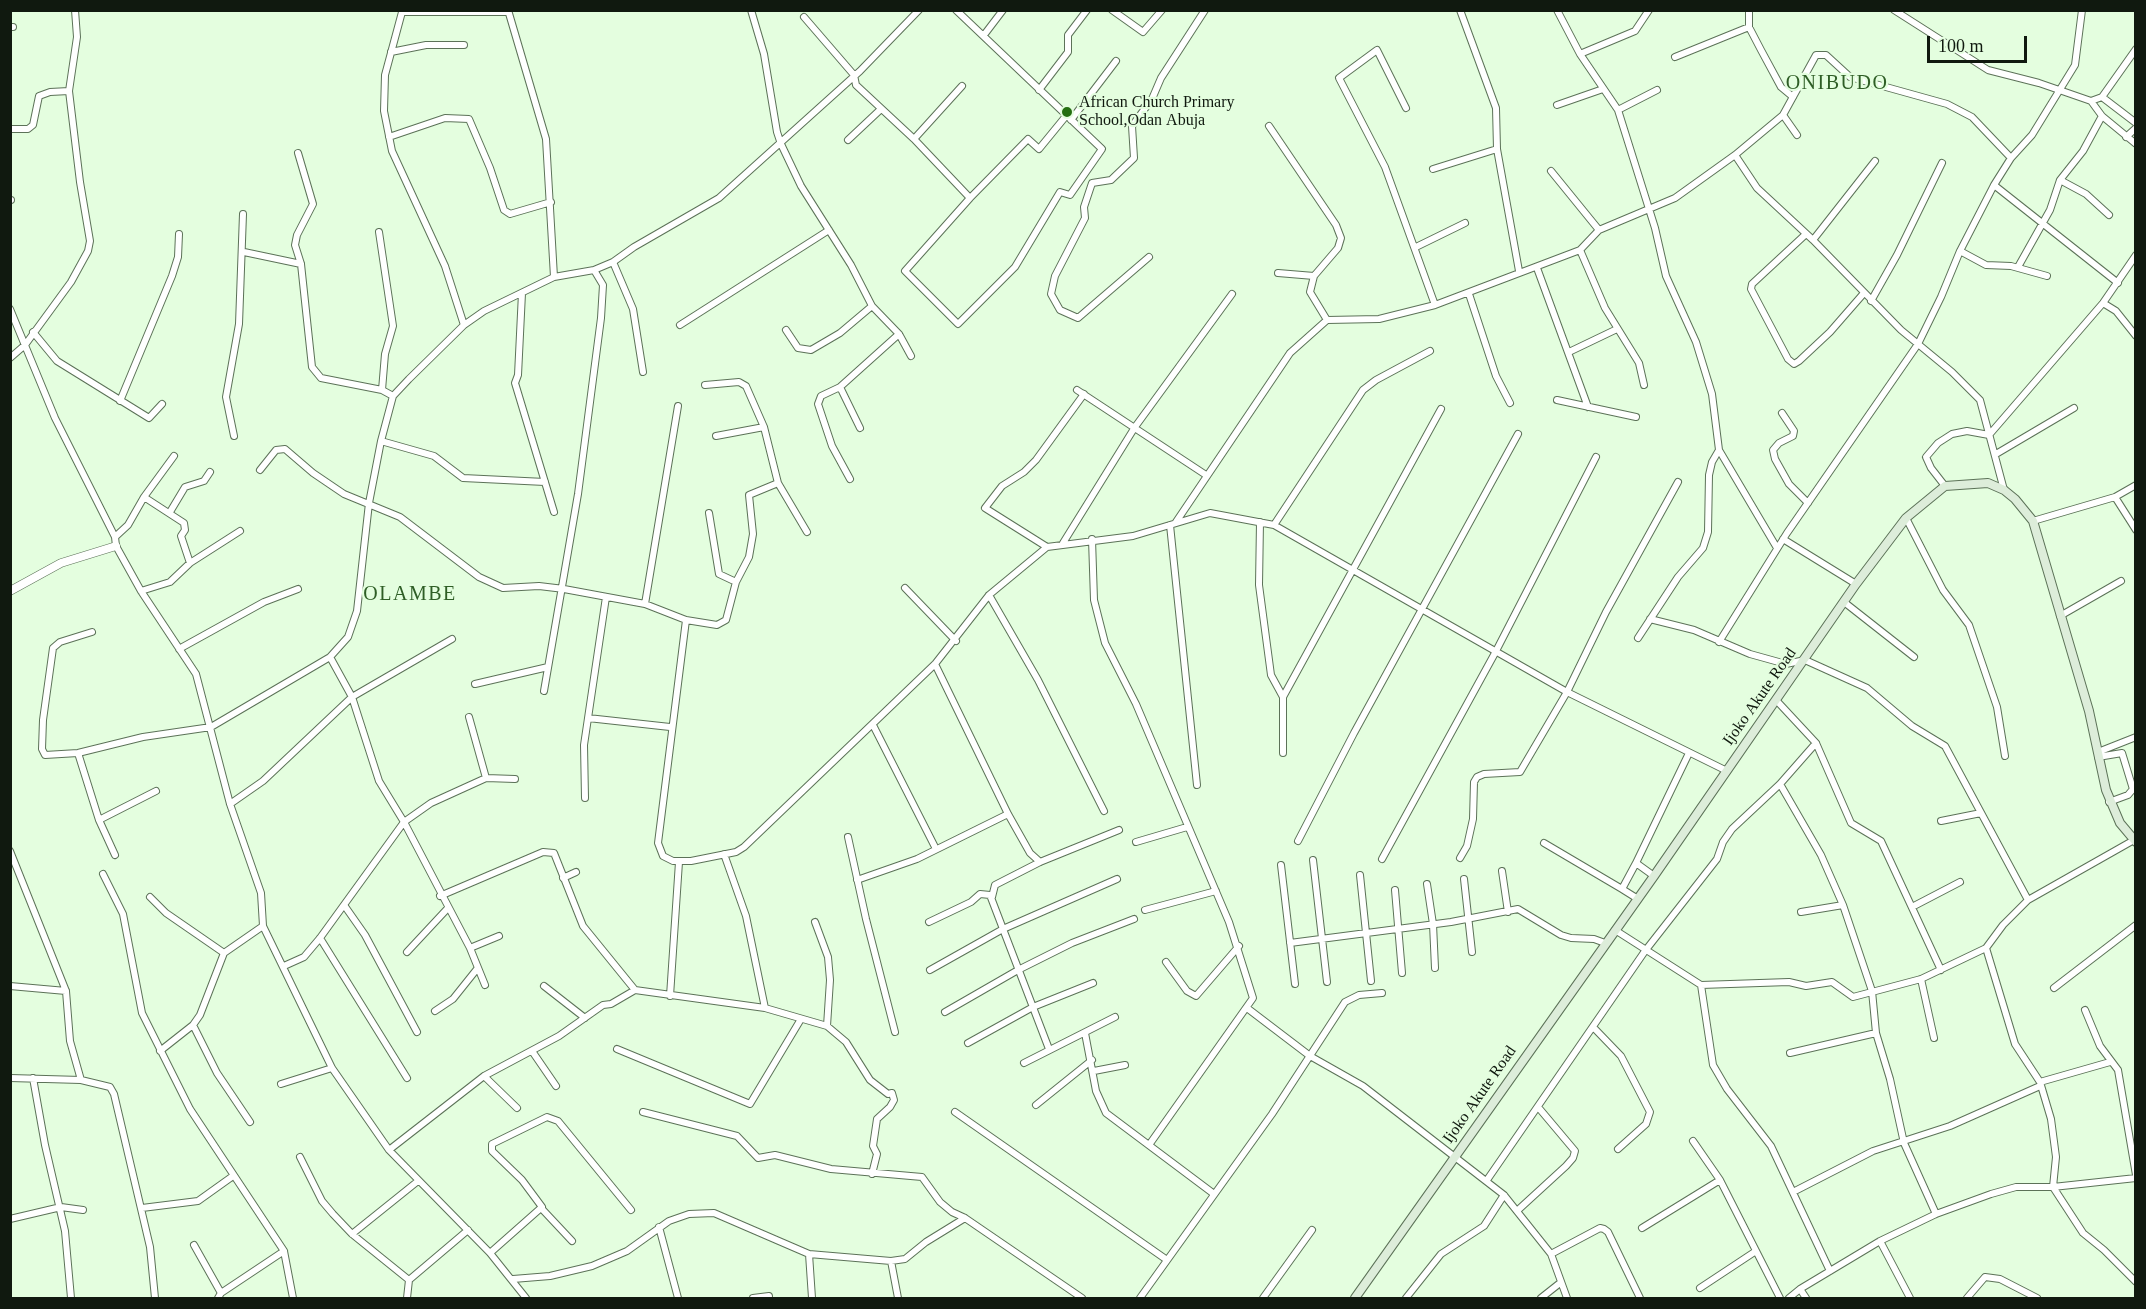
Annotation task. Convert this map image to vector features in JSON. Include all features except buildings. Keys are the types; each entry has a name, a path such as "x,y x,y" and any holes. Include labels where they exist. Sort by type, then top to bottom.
{"main road":[{"path":"1945,486 1973,482 1988,483 2004,490 2027,511 2033,521 2089,711 2109,802 2120,823 2135,841"},
{"name":"Ijoko Akute Road","path":"1355,1299 1638,899 1856,584 1906,518 1945,486"}],"street":[{"path":"10,358 26,345 33,332 71,282 88,251 90,241 69,92 77,37 75,10"},
{"path":"752,10 764,54 777,132 801,186 873,306 899,334 911,356"},
{"path":"92,632 60,642 53,648 43,720 42,749 45,755 78,753 143,737 211,727 330,657 348,637 357,611 369,503 381,441 393,396 464,325 484,311 554,277 594,270 613,262 634,247 719,198 782,144 919,10"},
{"path":"956,10 984,35 1039,90 1069,118 1102,149 1070,195 1060,192 1015,267 958,324 905,271 970,198 1028,139 1039,149 1069,118 1116,61"},
{"path":"984,35 1002,10"},
{"path":"1039,90 1068,52 1068,35 1087,10"},
{"path":"1112,10 1143,32 1162,10"},
{"path":"1149,257 1078,318 1060,310 1052,294 1055,276 1085,218 1084,207 1092,183 1111,180 1134,158 1132,126 1152,99 1161,78 1205,10"},
{"path":"1460,10 1496,108 1497,149 1519,271"},
{"path":"1557,10 1580,54 1618,110 1666,276 1696,342 1712,394 1719,450 1777,548"},
{"path":"1580,54 1635,31 1649,10"},
{"path":"1749,10 1749,27 1781,87 1793,97"},
{"path":"1894,10 1988,70 2060,89 2091,100 2103,116 2136,144"},
{"path":"1719,642 1783,539 1918,344 1960,251 1995,185 2011,158 2032,135 2075,65 2082,10"},
{"path":"464,325 445,266 401,175 389,137 383,94 402,12 508,11 541,116 551,202 554,277"},
{"path":"804,17 854,75 856,85 914,139 970,198"},
{"path":"1675,57 1749,27"},
{"path":"391,52 426,45 464,45"},
{"path":"2091,100 2102,97 2136,49"},
{"path":"1406,108 1377,50 1339,78 1385,167 1416,247 1435,305"},
{"path":"1197,785 1173,523 1290,353 1327,320 1379,319 1435,305 1469,294 1519,271 1537,268 1580,250 1599,230 1649,211 1675,198 1735,155 1783,114 1816,55 1826,55 1850,77 1947,104 1972,117 2011,158"},
{"path":"914,139 962,86"},
{"path":"1557,105 1603,89"},
{"path":"1618,110 1657,90"},
{"path":"10,129 28,129 33,125 36,100 39,96 50,92 69,92"},
{"path":"2102,97 2136,123"},
{"path":"848,140 881,109"},
{"path":"1783,114 1797,135"},
{"path":"2018,267 2042,225 2060,180 2083,151 2103,116"},
{"path":"389,137 445,118 469,119 490,168 504,210 510,214 551,202"},
{"path":"1269,126 1336,225 1341,238 1338,248 1314,276 1311,292 1327,320"},
{"path":"2127,136 2136,128"},
{"path":"1433,169 1497,149"},
{"path":"298,153 313,204 297,235 295,245 301,264 310,360 315,372 321,378 382,390 393,396"},
{"path":"1735,155 1757,188 1813,240 1871,301 1952,372 1980,400 2004,490"},
{"path":"1813,240 1875,161"},
{"path":"1871,301 1942,163"},
{"path":"1551,171 1599,230"},
{"path":"2060,180 2086,194 2109,215"},
{"path":"1995,185 2118,284"},
{"path":"234,436 226,397 239,324 244,252 243,214"},
{"path":"1416,247 1465,223"},
{"path":"680,325 829,230"},
{"path":"379,232 393,326 385,354 382,390"},
{"path":"120,401 172,276 178,257 179,234"},
{"path":"1806,234 1752,284 1751,289 1788,359 1794,364 1799,361 1830,332 1864,293"},
{"path":"1580,250 1617,330 1639,363 1644,385"},
{"path":"1960,251 1986,265 2018,267 2046,276"},
{"path":"244,252 301,264"},
{"path":"1989,435 2103,303 2136,255"},
{"path":"613,262 633,309 643,372"},
{"path":"1537,268 1588,407"},
{"path":"544,691 564,589 601,318 603,285 594,270"},
{"path":"1278,273 1314,276"},
{"path":"522,293 518,375 515,383 554,512"},
{"path":"1064,543 1135,427 1232,294"},
{"path":"1469,294 1496,376 1510,403"},
{"path":"2103,303 2116,311 2136,336"},
{"path":"786,330 798,348 811,350 840,333 873,306"},
{"path":"10,309 80,472 115,542 141,591 196,674 230,804 261,893 263,926 332,1068 389,1150 490,1253 513,1279 526,1299"},
{"path":"1569,352 1617,330"},
{"path":"33,332 57,361 149,418 162,404"},
{"path":"850,479 832,446 818,404 821,396 840,387 899,334"},
{"path":"1274,525 1363,390 1376,380 1430,351"},
{"path":"705,385 743,383 764,427 778,483 807,532"},
{"path":"840,387 860,428"},
{"path":"1047,547 985,508 1002,486 1024,472 1036,460 1080,392 1206,474"},
{"path":"1557,400 1636,417"},
{"path":"645,604 678,406"},
{"path":"1996,454 2074,408"},
{"path":"1283,698 1351,569 1441,409"},
{"path":"1782,413 1794,431 1793,436 1779,443 1773,450 1775,459 1789,484 1808,503"},
{"path":"716,436 764,427"},
{"path":"1945,486 1926,458 1938,443 1952,434 1966,430 1989,435"},
{"path":"1298,842 1354,733 1518,434"},
{"path":"381,441 434,456 463,478 545,482"},
{"path":"260,470 281,447 344,494 400,518 478,577 503,588 539,586 564,589 645,604 686,620 717,625 723,623 728,616 736,582 751,548 753,534 749,495 778,483"},
{"path":"1638,638 1678,577 1703,548 1708,532 1710,468 1719,450"},
{"path":"11,589 61,563 115,542 174,456"},
{"path":"1382,859 1495,653 1596,457"},
{"path":"170,512 185,488 204,481 210,472"},
{"path":"1460,858 1467,846 1471,830 1474,782 1477,777 1520,772 1567,692 1606,612 1653,532 1678,482"},
{"path":"2033,521 2115,497 2136,485"},
{"path":"144,497 184,522 185,530 181,536 190,563"},
{"path":"2115,497 2136,530"},
{"path":"709,513 719,574 736,582"},
{"path":"686,620 670,727 658,843 658,851 663,856 679,862 736,852 754,838 935,664 956,641 989,595 1047,547 1092,539 1132,536 1210,513 1274,525 1495,653 1567,692 1727,771"},
{"path":"1906,518 1943,590 1970,625 1997,707 2005,756"},
{"path":"1260,522 1259,585 1271,675 1283,698 1283,753"},
{"path":"141,591 170,582 190,563 240,531"},
{"path":"1092,539 1094,600 1105,643 1136,705 1216,891 1239,946 1253,993 1252,1002 1149,1145"},
{"path":"1783,539 1856,584"},
{"path":"2060,616 2121,580"},
{"path":"905,588 956,641"},
{"path":"179,649 264,602 298,590"},
{"path":"989,595 1038,680 1104,811"},
{"path":"585,798 584,745 606,597"},
{"path":"1844,602 1914,657"},
{"path":"1650,619 1694,630 1750,654 1786,664 1805,660 1867,688 1912,726 1945,746 2028,900"},
{"path":"230,804 263,781 352,698 452,639"},
{"path":"330,657 352,698 379,781 404,822 440,896 470,948 484,986"},
{"path":"935,664 1008,814 1030,853 1040,862"},
{"path":"476,684 548,667"},
{"path":"1776,700 1816,743 1851,823 1881,841 1941,970"},
{"path":"469,717 486,778"},
{"path":"588,718 670,727"},
{"path":"873,724 936,849"},
{"path":"2098,754 2136,737"},
{"path":"1487,1180 1645,951 1717,859 1723,842 1732,829 1779,784 1816,743"},
{"path":"78,753 99,820 115,855"},
{"path":"1622,889 1689,753"},
{"path":"2098,754 2122,753 2133,789 2128,795 2109,802"},
{"path":"284,966 304,957 320,938 404,822 431,803 486,778 515,779"},
{"path":"1779,784 1821,855 1843,905 1872,991 1876,1033 1890,1078 1904,1143 1936,1214"},
{"path":"99,820 156,791"},
{"path":"1941,821 1981,813"},
{"path":"857,880 893,869 1008,814"},
{"path":"1136,842 1187,827"},
{"path":"994,906 992,892 995,885 1040,862 1119,830"},
{"path":"848,837 895,1032"},
{"path":"1615,930 1701,985 1789,982 1806,986 1832,982 1853,997 1922,979 1986,948 2003,925 2028,900 2135,841"},
{"path":"1544,843 1638,899"},
{"path":"10,851 66,991 70,1041 81,1080"},
{"path":"440,896 547,851 554,852 562,878 583,926 634,990"},
{"path":"724,854 746,916 765,1008"},
{"path":"1313,860 1327,982"},
{"path":"670,996 679,862"},
{"path":"1636,863 1654,876"},
{"path":"1281,865 1295,984"},
{"path":"10,871 18,870"},
{"path":"1502,871 1508,912"},
{"path":"562,878 576,872"},
{"path":"103,874 123,914 137,997 142,1013 190,1109 284,1251 293,1299"},
{"path":"1360,875 1371,981"},
{"path":"930,970 1003,929 1117,879"},
{"path":"1464,879 1472,952"},
{"path":"1912,907 1960,882"},
{"path":"1427,884 1433,924 1435,968"},
{"path":"1395,890 1402,972"},
{"path":"1145,910 1216,891"},
{"path":"929,922 972,902 980,894 990,895 1049,1049"},
{"path":"150,897 174,918 224,953"},
{"path":"344,904 365,935 417,1032"},
{"path":"1801,912 1843,905"},
{"path":"407,952 448,908"},
{"path":"1290,943 1468,919 1518,909 1561,934 1571,938 1594,939 1605,944"},
{"path":"945,1012 1018,969 1072,943 1134,919"},
{"path":"815,922 828,957 830,980 827,1026"},
{"path":"2054,988 2136,925"},
{"path":"160,1051 193,1025 200,1015 224,953 263,926"},
{"path":"470,948 499,936"},
{"path":"320,938 407,1078"},
{"path":"1166,962 1187,991 1196,996 1239,946"},
{"path":"1986,948 2015,1044 2040,1084 2051,1119 2056,1157 2053,1187 2083,1233 2136,1282"},
{"path":"435,1011 453,999 477,969"},
{"path":"1922,979 1934,1038"},
{"path":"968,1043 1033,1007 1093,983"},
{"path":"1701,985 1713,1065 1727,1089 1771,1146 1830,1271"},
{"path":"10,986 66,991"},
{"path":"543,986 585,1018"},
{"path":"389,1150 484,1076 532,1051 603,1005 611,1004 634,990 765,1008 827,1026 846,1042 870,1080 888,1094 892,1093 894,1100 890,1107 877,1119 873,1146 877,1154 872,1174"},
{"path":"1140,1299 1351,997 1382,993"},
{"path":"1247,1008 1310,1056 1363,1086 1504,1195 1551,1254 1567,1299"},
{"path":"1789,1299 1800,1289 1880,1240 1936,1214 2016,1187 2053,1187 2136,1177 2118,1070 2100,1046 2085,1010"},
{"path":"1024,1063 1115,1017"},
{"path":"617,1049 750,1104 801,1019"},
{"path":"193,1025 217,1073 250,1122"},
{"path":"1594,1028 1621,1056 1650,1112 1646,1124 1618,1149"},
{"path":"1085,1033 1092,1060 1096,1091 1106,1113 1214,1194"},
{"path":"1790,1053 1876,1033"},
{"path":"532,1051 556,1086"},
{"path":"1036,1106 1092,1060"},
{"path":"1793,1192 1873,1151 1904,1143 1950,1126 2040,1084 2110,1062"},
{"path":"1094,1071 1125,1065"},
{"path":"281,1084 332,1068"},
{"path":"484,1076 517,1108"},
{"path":"10,1078 81,1080 110,1088 114,1094 150,1247 154,1299"},
{"path":"33,1078 45,1145 61,1207 71,1299"},
{"path":"1518,1210 1566,1167 1575,1151 1538,1107"},
{"path":"643,1112 737,1136 745,1143 753,1156 758,1158 775,1155 831,1169 922,1177 940,1202 1082,1299"},
{"path":"956,1112 1167,1260"},
{"path":"572,1240 542,1209 543,1206 522,1180 492,1151 492,1144 547,1117 558,1121 631,1210"},
{"path":"1693,1141 1719,1180 1780,1299"},
{"path":"300,1157 322,1201 352,1234 409,1280"},
{"path":"141,1208 198,1201 233,1176"},
{"path":"1642,1228 1719,1180"},
{"path":"352,1234 418,1181"},
{"path":"1406,1299 1441,1254 1484,1226 1504,1195"},
{"path":"10,1219 61,1207 83,1210"},
{"path":"490,1253 542,1209"},
{"path":"513,1279 550,1276 592,1266 627,1251 659,1227 689,1214 714,1213 809,1254 891,1261 905,1259 926,1242 966,1218"},
{"path":"659,1227 678,1299"},
{"path":"1551,1254 1600,1228 1604,1229 1608,1232 1640,1299"},
{"path":"407,1299 409,1280 468,1230"},
{"path":"1263,1299 1312,1230"},
{"path":"1880,1240 1910,1299"},
{"path":"194,1245 219,1296 284,1251"},
{"path":"1700,1288 1756,1251"},
{"path":"809,1254 813,1299"},
{"path":"891,1261 898,1299"},
{"path":"1967,1299 1985,1277 2000,1279 2037,1299"},
{"path":"1541,1299 1560,1283"},
{"path":"1800,1289 1806,1299"},
{"path":"753,1299 769,1296"}],"place":[{"name":"African Church Primary School,Odan Abuja","path":"1067,112"}],"district":[{"name":"ONIBUDO","path":"1837,84"},
{"name":"OLAMBE","path":"410,595"}]}
